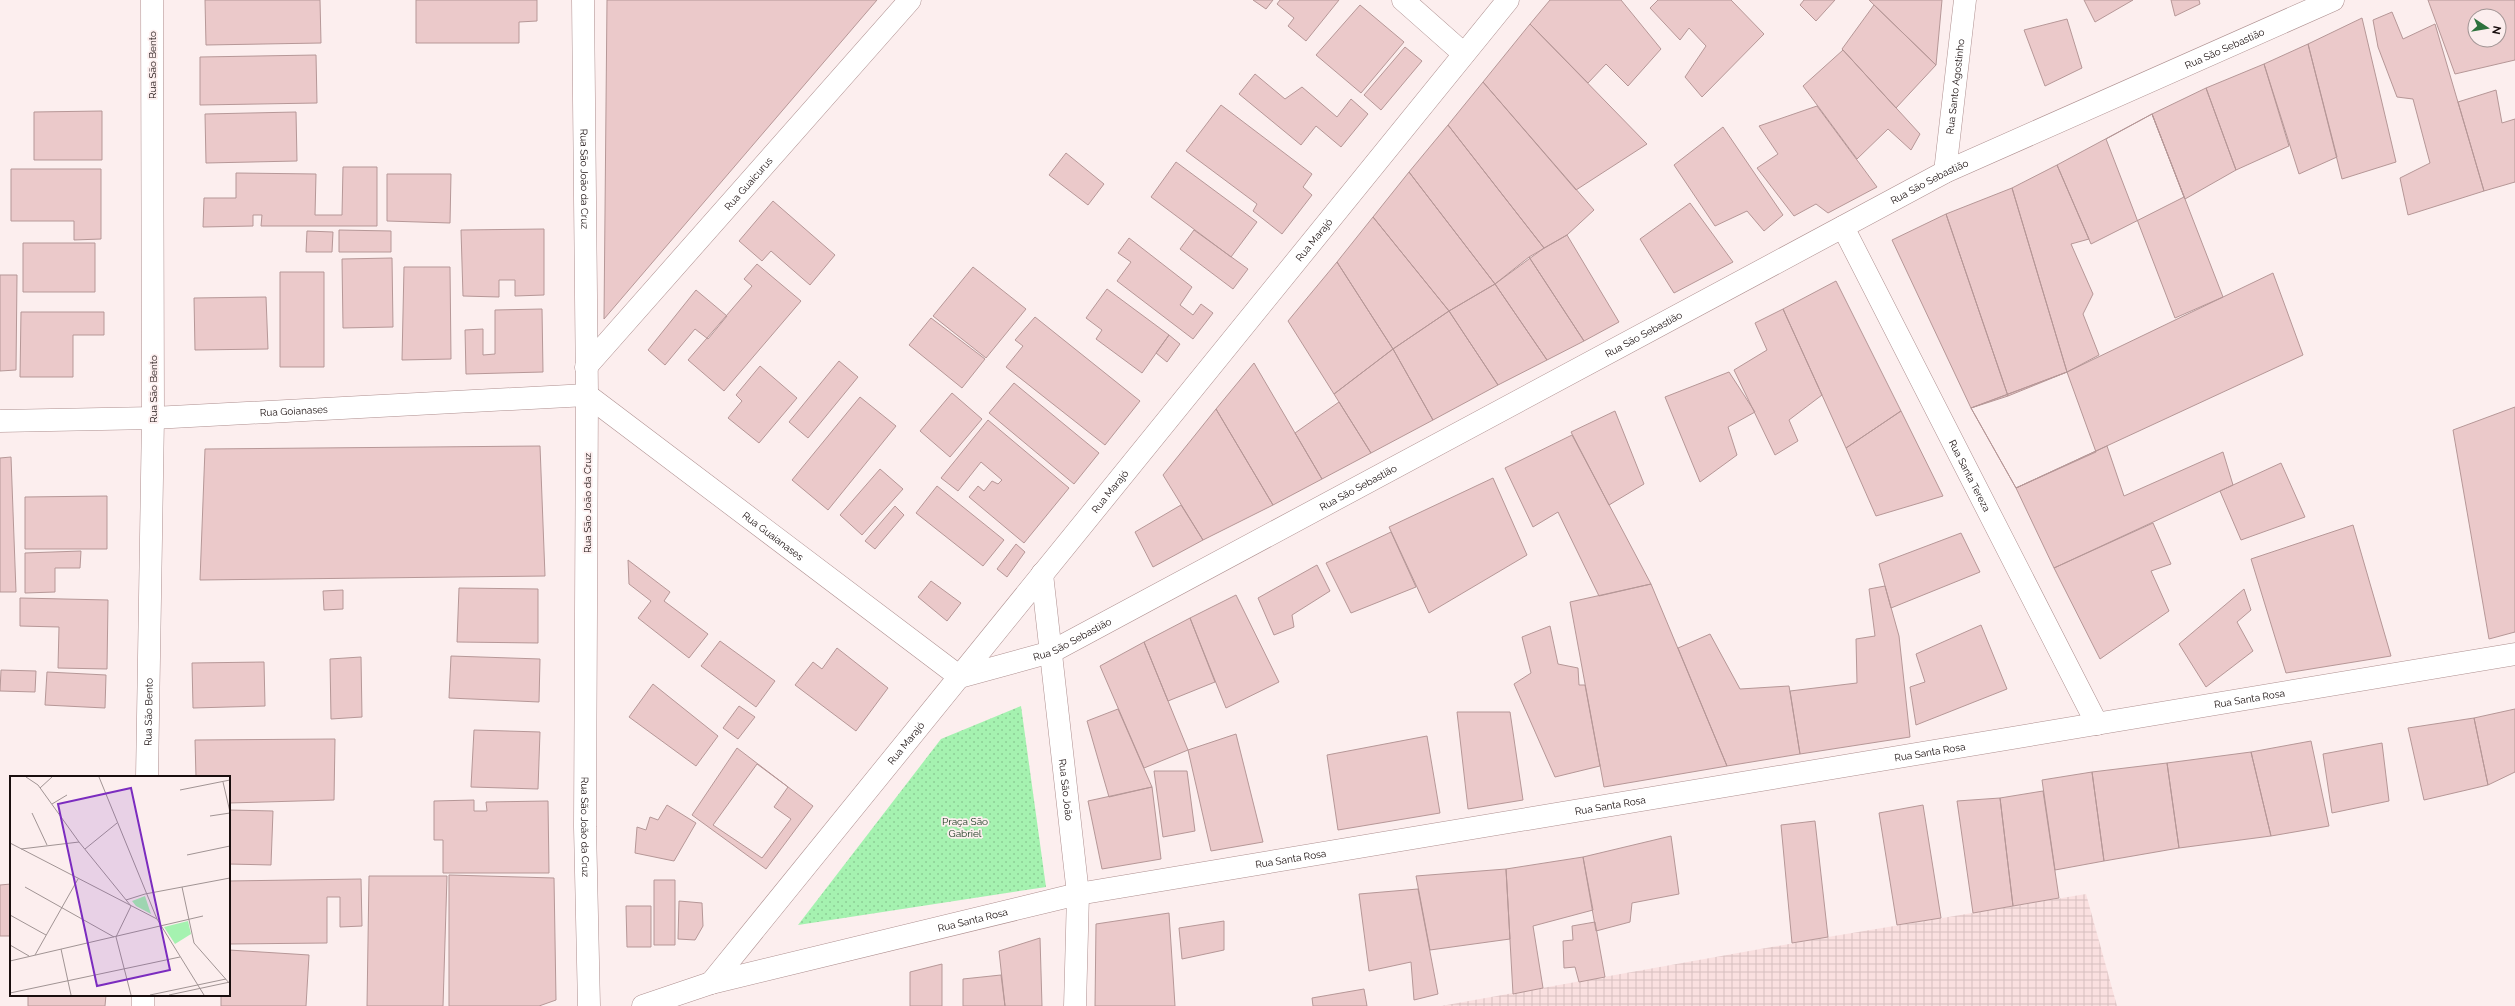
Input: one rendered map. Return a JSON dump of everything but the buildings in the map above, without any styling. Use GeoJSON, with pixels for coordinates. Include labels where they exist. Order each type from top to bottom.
{"type":"FeatureCollection","features":[{"type":"Feature","properties":{"kind":"street","name":"Rua São Bento"},"geometry":{"type":"LineString","coordinates":[[147,776],[153,418],[152,0]]}},
{"type":"Feature","properties":{"kind":"street","name":"Rua São João da Cruz"},"geometry":{"type":"LineString","coordinates":[[583,0],[587,395],[585,827],[589,1006]]}},
{"type":"Feature","properties":{"kind":"street","name":"Rua Guaicurus"},"geometry":{"type":"LineString","coordinates":[[586,367],[910,0]]}},
{"type":"Feature","properties":{"kind":"street"},"geometry":{"type":"LineString","coordinates":[[1403,0],[1464,54]]}},
{"type":"Feature","properties":{"kind":"street","name":"Rua Marajó"},"geometry":{"type":"LineString","coordinates":[[711,983],[1508,0]]}},
{"type":"Feature","properties":{"kind":"street","name":"Rua Santo Agostinho"},"geometry":{"type":"LineString","coordinates":[[1945,172],[1965,0]]}},
{"type":"Feature","properties":{"kind":"street","name":"Rua São Sebastião"},"geometry":{"type":"LineString","coordinates":[[960,677],[1051,652],[1945,172],[2333,0]]}},
{"type":"Feature","properties":{"kind":"street","name":"Rua Santa Tereza"},"geometry":{"type":"LineString","coordinates":[[1843,227],[2097,724]]}},
{"type":"Feature","properties":{"kind":"street","name":"Rua Goianases"},"geometry":{"type":"LineString","coordinates":[[0,420],[153,418],[587,395]]}},
{"type":"Feature","properties":{"kind":"street","name":"Rua Guaianases"},"geometry":{"type":"LineString","coordinates":[[587,395],[960,677]]}},
{"type":"Feature","properties":{"kind":"street","name":"Rua São João"},"geometry":{"type":"LineString","coordinates":[[1042,574],[1078,894],[1075,1006]]}},
{"type":"Feature","properties":{"kind":"street","name":"Rua Santa Rosa"},"geometry":{"type":"LineString","coordinates":[[643,1006],[711,983],[1078,894],[2515,654]]}},
{"type":"Feature","properties":{"kind":"shaded area"},"geometry":{"type":"Polygon","coordinates":[[[2086,894],[2117,1006],[1441,1006],[1828,937],[2086,894]]]}},
{"type":"Feature","properties":{"kind":"green space","name":"Praça São Gabriel"},"geometry":{"type":"Polygon","coordinates":[[[1021,706],[1046,887],[798,925],[941,739],[1021,706]]]}}]}
